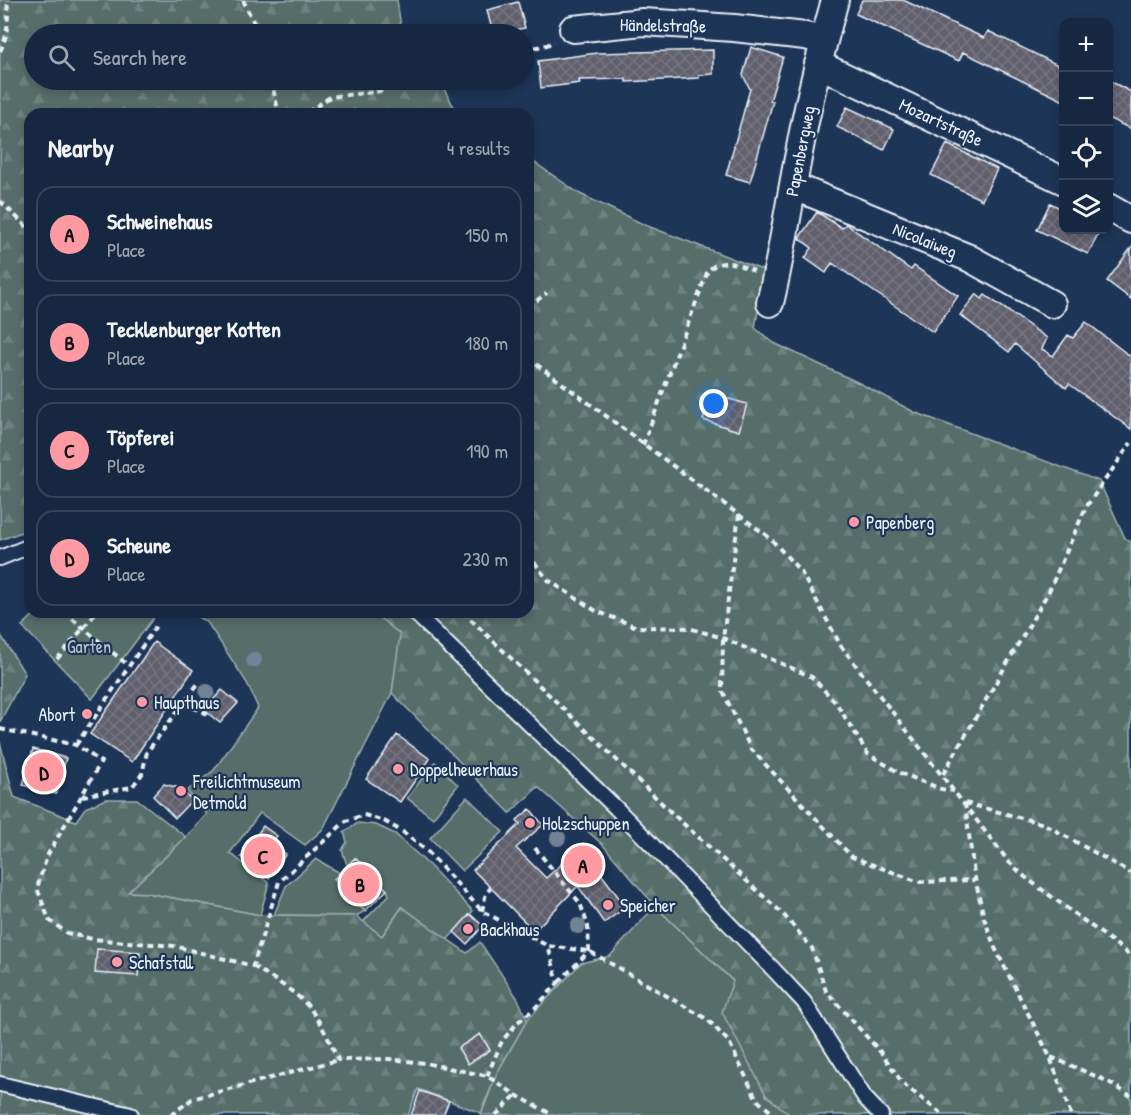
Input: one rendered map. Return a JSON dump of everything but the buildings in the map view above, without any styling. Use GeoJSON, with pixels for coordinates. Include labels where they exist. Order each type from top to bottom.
{"type":"FeatureCollection","features":[{"type":"Feature","properties":{"kind":"street","name":"Papenbergweg"},"geometry":{"type":"LineString","coordinates":[[770,303],[821,52],[835,0]]}},
{"type":"Feature","properties":{"kind":"street","name":"Händelstraße"},"geometry":{"type":"LineString","coordinates":[[573,29],[643,22],[734,28],[805,36],[821,52]]}},
{"type":"Feature","properties":{"kind":"street","name":"Mozartstraße"},"geometry":{"type":"LineString","coordinates":[[821,52],[1062,180]]}},
{"type":"Feature","properties":{"kind":"street","name":"Nicolaiweg"},"geometry":{"type":"LineString","coordinates":[[793,186],[969,258],[1052,304]]}},
{"type":"Feature","properties":{"kind":"street"},"geometry":{"type":"LineString","coordinates":[[1113,210],[1131,220]]}},
{"type":"Feature","properties":{"kind":"lane"},"geometry":{"type":"LineString","coordinates":[[0,558],[24,548]]}},
{"type":"Feature","properties":{"kind":"lane"},"geometry":{"type":"LineString","coordinates":[[420,618],[616,808],[804,1002],[865,1098],[881,1115]]}},
{"type":"Feature","properties":{"kind":"lane"},"geometry":{"type":"LineString","coordinates":[[0,1084],[131,1115]]}},
{"type":"Feature","properties":{"kind":"path"},"geometry":{"type":"LineString","coordinates":[[0,51],[9,13],[7,0]]}},
{"type":"Feature","properties":{"kind":"path"},"geometry":{"type":"LineString","coordinates":[[243,0],[254,24]]}},
{"type":"Feature","properties":{"kind":"path"},"geometry":{"type":"LineString","coordinates":[[534,48],[547,45]]}},
{"type":"Feature","properties":{"kind":"path"},"geometry":{"type":"LineString","coordinates":[[273,90],[278,108]]}},
{"type":"Feature","properties":{"kind":"path"},"geometry":{"type":"LineString","coordinates":[[314,108],[330,97],[384,90]]}},
{"type":"Feature","properties":{"kind":"path"},"geometry":{"type":"LineString","coordinates":[[0,201],[24,224]]}},
{"type":"Feature","properties":{"kind":"path"},"geometry":{"type":"LineString","coordinates":[[643,445],[708,270],[716,264],[729,262],[776,278]]}},
{"type":"Feature","properties":{"kind":"path"},"geometry":{"type":"LineString","coordinates":[[534,303],[547,294]]}},
{"type":"Feature","properties":{"kind":"path"},"geometry":{"type":"LineString","coordinates":[[534,363],[770,538],[801,572],[841,646],[943,774],[1009,862],[1025,877],[1125,951],[1131,958]]}},
{"type":"Feature","properties":{"kind":"path"},"geometry":{"type":"LineString","coordinates":[[943,774],[1049,591],[1086,507],[1131,443]]}},
{"type":"Feature","properties":{"kind":"path"},"geometry":{"type":"LineString","coordinates":[[739,514],[723,638],[722,690],[751,749],[852,857],[919,882],[975,880]]}},
{"type":"Feature","properties":{"kind":"path"},"geometry":{"type":"LineString","coordinates":[[534,562],[548,580],[596,611],[637,627],[689,628],[723,638],[812,677],[837,703],[868,754],[898,772],[941,789],[954,791]]}},
{"type":"Feature","properties":{"kind":"path"},"geometry":{"type":"LineString","coordinates":[[72,618],[129,666]]}},
{"type":"Feature","properties":{"kind":"path"},"geometry":{"type":"LineString","coordinates":[[57,659],[92,618]]}},
{"type":"Feature","properties":{"kind":"path"},"geometry":{"type":"LineString","coordinates":[[469,618],[675,816],[782,914],[812,948],[826,991],[883,1055],[903,1084],[943,1115]]}},
{"type":"Feature","properties":{"kind":"path"},"geometry":{"type":"LineString","coordinates":[[76,745],[158,623]]}},
{"type":"Feature","properties":{"kind":"path"},"geometry":{"type":"LineString","coordinates":[[81,796],[132,787],[141,774],[147,752],[200,681]]}},
{"type":"Feature","properties":{"kind":"path"},"geometry":{"type":"LineString","coordinates":[[183,704],[209,714]]}},
{"type":"Feature","properties":{"kind":"path"},"geometry":{"type":"LineString","coordinates":[[0,729],[76,745],[101,762],[47,855],[37,888],[49,920],[67,933],[92,939],[174,946],[253,966],[285,987],[307,1006],[324,1030],[338,1060]]}},
{"type":"Feature","properties":{"kind":"path"},"geometry":{"type":"LineString","coordinates":[[965,803],[975,880],[984,918],[996,948],[1050,1057],[1071,1115]]}},
{"type":"Feature","properties":{"kind":"path"},"geometry":{"type":"LineString","coordinates":[[965,803],[1044,824],[1131,873]]}},
{"type":"Feature","properties":{"kind":"path"},"geometry":{"type":"LineString","coordinates":[[253,966],[279,882],[346,821],[364,815],[384,821],[428,852],[482,911],[548,946],[589,951],[706,1019],[729,1042],[757,1100],[775,1115]]}},
{"type":"Feature","properties":{"kind":"path"},"geometry":{"type":"LineString","coordinates":[[486,1076],[502,1041],[589,951],[588,926],[580,903],[535,848]]}},
{"type":"Feature","properties":{"kind":"path"},"geometry":{"type":"LineString","coordinates":[[482,911],[486,893],[491,888]]}},
{"type":"Feature","properties":{"kind":"path"},"geometry":{"type":"LineString","coordinates":[[548,946],[558,983]]}},
{"type":"Feature","properties":{"kind":"path"},"geometry":{"type":"LineString","coordinates":[[1050,1057],[1107,1082],[1131,1096]]}},
{"type":"Feature","properties":{"kind":"path"},"geometry":{"type":"LineString","coordinates":[[171,1115],[192,1099],[338,1060],[389,1059],[425,1063],[486,1076],[553,1115]]}},
{"type":"Feature","properties":{"kind":"path"},"geometry":{"type":"LineString","coordinates":[[496,1115],[516,1095]]}},
{"type":"Feature","properties":{"kind":"green space"},"geometry":{"type":"Polygon","coordinates":[[[0,0],[397,0],[401,24],[24,24],[24,90],[445,90],[456,108],[24,108],[24,531],[0,540],[0,0]]]}},
{"type":"Feature","properties":{"kind":"green space"},"geometry":{"type":"Polygon","coordinates":[[[534,162],[580,194],[645,225],[765,271],[755,328],[774,343],[914,412],[1099,481],[1125,538],[1131,542],[1131,1115],[790,1115],[766,1095],[722,1012],[733,981],[655,906],[603,845],[538,787],[510,813],[392,693],[400,634],[380,618],[534,618],[534,162]]]}},
{"type":"Feature","properties":{"kind":"green space","name":"Garten"},"geometry":{"type":"Polygon","coordinates":[[[31,618],[153,618],[92,699],[22,626],[31,618]]]}},
{"type":"Feature","properties":{"kind":"green space"},"geometry":{"type":"Polygon","coordinates":[[[199,618],[380,618],[401,634],[392,693],[323,829],[305,845],[260,813],[230,853],[269,883],[260,915],[147,893],[127,892],[186,837],[207,814],[187,791],[214,770],[258,708],[247,683],[207,622],[199,618]]]}},
{"type":"Feature","properties":{"kind":"green space"},"geometry":{"type":"Polygon","coordinates":[[[0,634],[25,674],[0,722],[0,634]]]}},
{"type":"Feature","properties":{"kind":"green space"},"geometry":{"type":"Polygon","coordinates":[[[0,742],[14,797],[76,821],[85,808],[106,799],[137,799],[186,837],[128,892],[147,893],[260,915],[356,916],[382,936],[402,907],[467,953],[480,942],[518,999],[527,1020],[497,1073],[481,1113],[418,1089],[408,1115],[0,1115],[0,742]]]}},
{"type":"Feature","properties":{"kind":"green space"},"geometry":{"type":"Polygon","coordinates":[[[435,762],[458,785],[433,818],[407,798],[435,762]]]}},
{"type":"Feature","properties":{"kind":"green space"},"geometry":{"type":"Polygon","coordinates":[[[467,797],[503,832],[462,871],[430,838],[467,797]]]}},
{"type":"Feature","properties":{"kind":"green space"},"geometry":{"type":"Polygon","coordinates":[[[358,823],[376,825],[395,834],[430,866],[473,911],[447,940],[402,907],[382,936],[363,922],[389,895],[387,890],[355,858],[347,865],[342,850],[347,842],[344,832],[358,823]]]}},
{"type":"Feature","properties":{"kind":"green space"},"geometry":{"type":"Polygon","coordinates":[[[316,859],[340,873],[334,879],[365,911],[356,916],[274,915],[286,886],[316,859]]]}},
{"type":"Feature","properties":{"kind":"green space"},"geometry":{"type":"Polygon","coordinates":[[[655,906],[733,981],[766,1095],[790,1115],[481,1115],[497,1073],[527,1020],[581,963],[610,956],[655,906]]]}},
{"type":"Feature","properties":{"kind":"place","name":"Papenberg"},"geometry":{"type":"Point","coordinates":[854,522]}},
{"type":"Feature","properties":{"kind":"place","name":"Haupthaus"},"geometry":{"type":"Point","coordinates":[142,702]}},
{"type":"Feature","properties":{"kind":"place","name":"Abort"},"geometry":{"type":"Point","coordinates":[87,714]}},
{"type":"Feature","properties":{"kind":"place","name":"Doppelheuerhaus"},"geometry":{"type":"Point","coordinates":[398,769]}},
{"type":"Feature","properties":{"kind":"place","name":"Scheune"},"geometry":{"type":"Point","coordinates":[44,772]}},
{"type":"Feature","properties":{"kind":"place","name":"Freilichtmuseum Detmold"},"geometry":{"type":"Point","coordinates":[181,791]}},
{"type":"Feature","properties":{"kind":"place","name":"Holzschuppen"},"geometry":{"type":"Point","coordinates":[530,823]}},
{"type":"Feature","properties":{"kind":"place","name":"Töpferei"},"geometry":{"type":"Point","coordinates":[263,856]}},
{"type":"Feature","properties":{"kind":"place","name":"Schweinehaus"},"geometry":{"type":"Point","coordinates":[583,865]}},
{"type":"Feature","properties":{"kind":"place","name":"Tecklenburger Kotten"},"geometry":{"type":"Point","coordinates":[360,884]}},
{"type":"Feature","properties":{"kind":"place","name":"Speicher"},"geometry":{"type":"Point","coordinates":[608,905]}},
{"type":"Feature","properties":{"kind":"place","name":"Backhaus"},"geometry":{"type":"Point","coordinates":[468,929]}},
{"type":"Feature","properties":{"kind":"place","name":"Schafstall"},"geometry":{"type":"Point","coordinates":[117,962]}}]}
